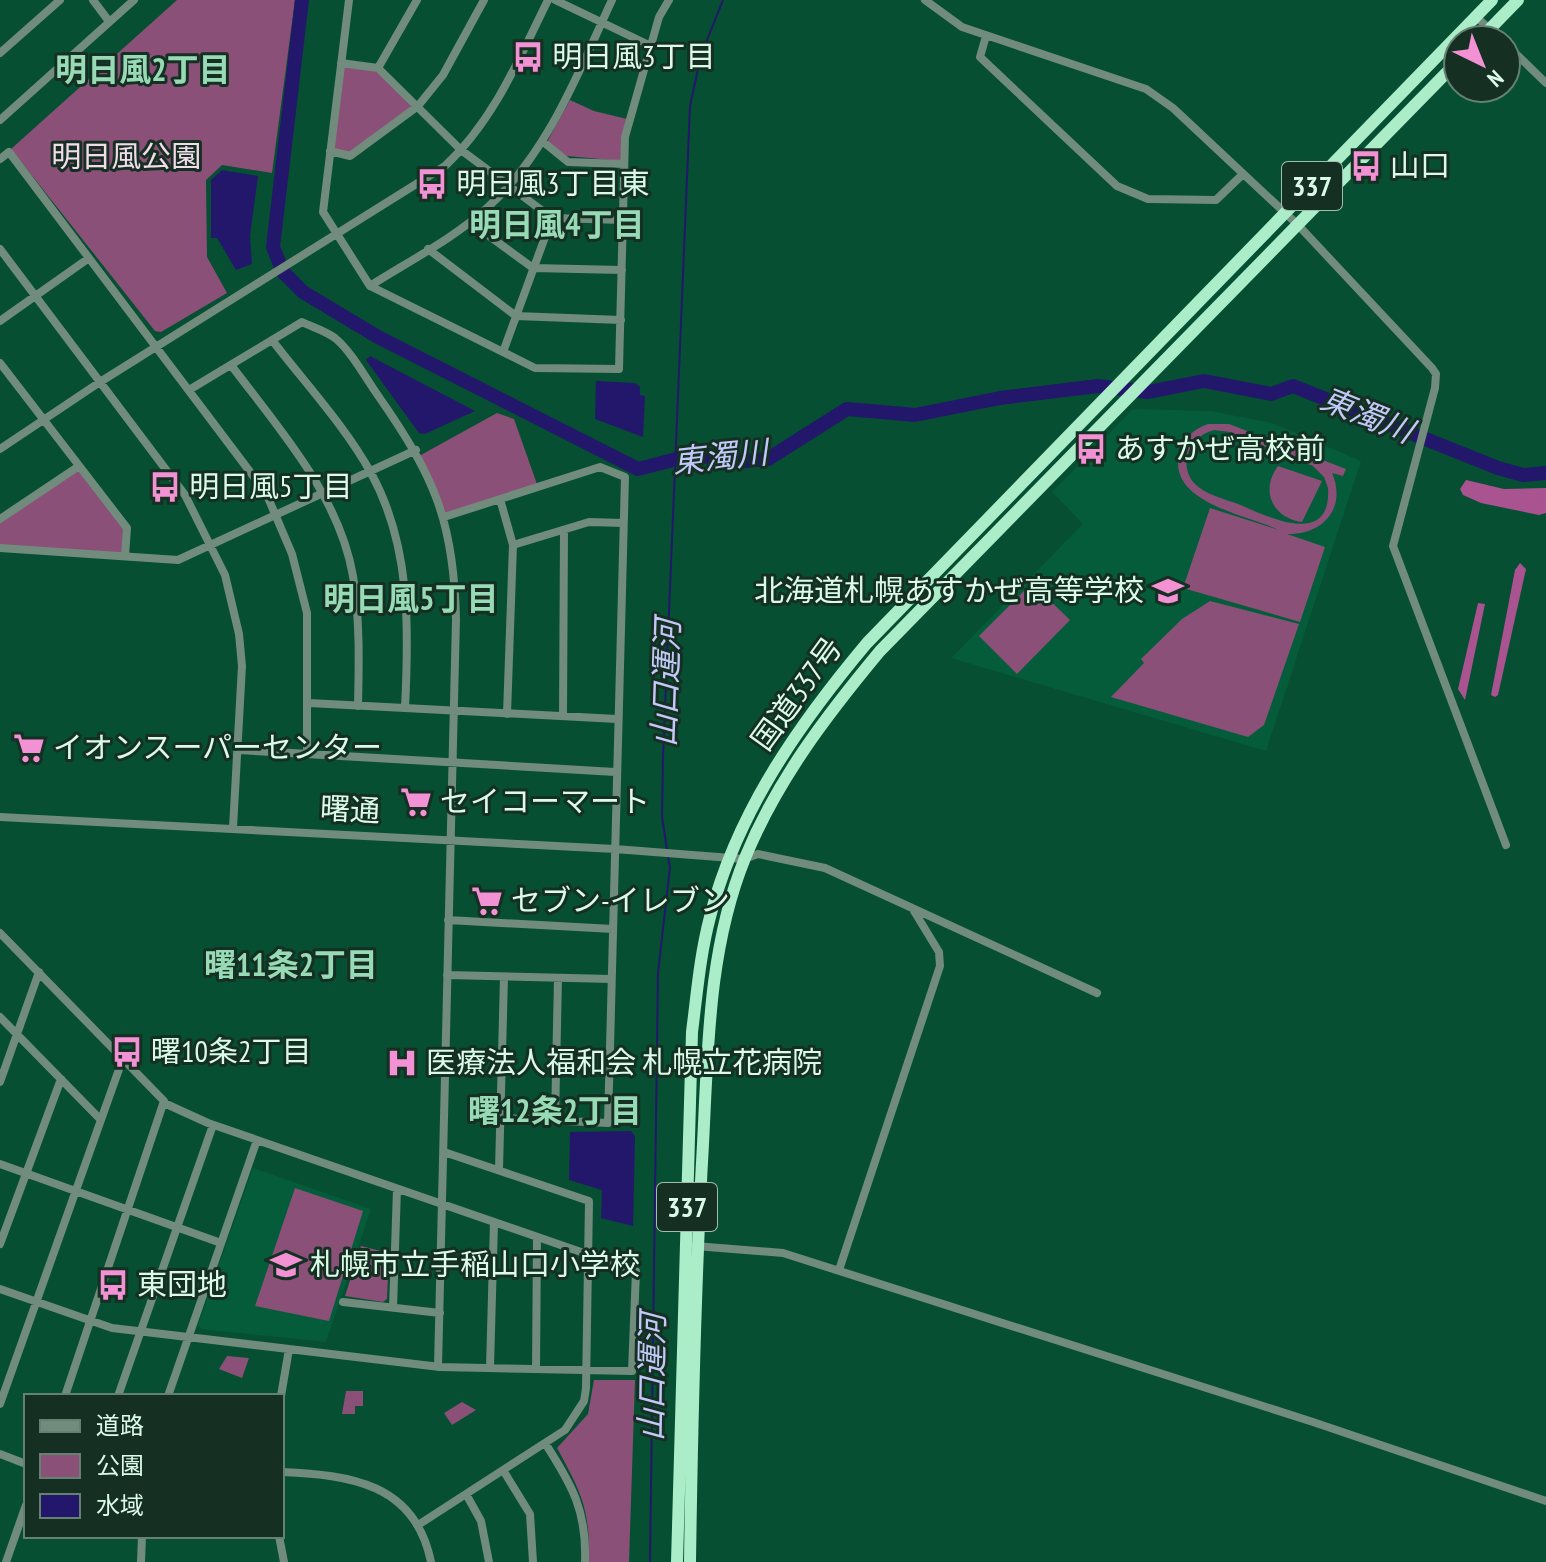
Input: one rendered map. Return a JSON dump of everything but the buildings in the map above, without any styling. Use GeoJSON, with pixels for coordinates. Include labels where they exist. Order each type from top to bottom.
{"type":"FeatureCollection","features":[{"type":"Feature","properties":{"kind":"highway","name":"国道337号"},"geometry":{"type":"LineString","coordinates":[[690,1562],[692,1032],[710,916],[730,856],[775,764],[816,703],[867,643],[1492,0]]}},
{"type":"Feature","properties":{"kind":"highway"},"geometry":{"type":"LineString","coordinates":[[1495,24],[1518,0]]}},
{"type":"Feature","properties":{"kind":"highway","name":"国道337号"},"geometry":{"type":"LineString","coordinates":[[677,1562],[692,1246],[715,968],[744,859],[788,770],[828,713],[880,651],[1442,77]]}},
{"type":"Feature","properties":{"kind":"street"},"geometry":{"type":"LineString","coordinates":[[0,53],[60,0]]}},
{"type":"Feature","properties":{"kind":"street"},"geometry":{"type":"LineString","coordinates":[[93,0],[108,20]]}},
{"type":"Feature","properties":{"kind":"street"},"geometry":{"type":"LineString","coordinates":[[0,120],[108,20],[134,0]]}},
{"type":"Feature","properties":{"kind":"street"},"geometry":{"type":"LineString","coordinates":[[349,0],[323,212],[370,286],[535,368],[619,369],[625,137],[659,17],[669,0]]}},
{"type":"Feature","properties":{"kind":"street"},"geometry":{"type":"LineString","coordinates":[[378,68],[417,0]]}},
{"type":"Feature","properties":{"kind":"street"},"geometry":{"type":"LineString","coordinates":[[330,151],[350,156],[418,106],[443,75],[484,0]]}},
{"type":"Feature","properties":{"kind":"street"},"geometry":{"type":"LineString","coordinates":[[0,449],[100,382],[426,180],[461,150],[497,101],[548,0]]}},
{"type":"Feature","properties":{"kind":"street"},"geometry":{"type":"LineString","coordinates":[[555,0],[651,46]]}},
{"type":"Feature","properties":{"kind":"street"},"geometry":{"type":"LineString","coordinates":[[370,286],[470,222],[509,186],[542,141],[612,0]]}},
{"type":"Feature","properties":{"kind":"street"},"geometry":{"type":"LineString","coordinates":[[925,0],[962,27],[1146,89],[1173,108],[1298,225],[1432,368],[1437,379],[1393,541],[1394,550],[1506,845]]}},
{"type":"Feature","properties":{"kind":"street"},"geometry":{"type":"LineString","coordinates":[[1475,16],[1483,24]]}},
{"type":"Feature","properties":{"kind":"street"},"geometry":{"type":"LineString","coordinates":[[986,36],[980,57],[1117,186],[1148,199],[1216,200],[1242,175]]}},
{"type":"Feature","properties":{"kind":"street"},"geometry":{"type":"LineString","coordinates":[[1522,60],[1546,83]]}},
{"type":"Feature","properties":{"kind":"street"},"geometry":{"type":"LineString","coordinates":[[341,63],[378,68],[461,150],[552,218],[624,220]]}},
{"type":"Feature","properties":{"kind":"street"},"geometry":{"type":"LineString","coordinates":[[542,141],[568,162],[624,164]]}},
{"type":"Feature","properties":{"kind":"street"},"geometry":{"type":"LineString","coordinates":[[0,159],[9,152],[246,464],[276,515],[292,554],[307,613],[307,754]]}},
{"type":"Feature","properties":{"kind":"street"},"geometry":{"type":"LineString","coordinates":[[503,352],[552,218]]}},
{"type":"Feature","properties":{"kind":"street"},"geometry":{"type":"LineString","coordinates":[[470,222],[533,268],[622,270]]}},
{"type":"Feature","properties":{"kind":"street"},"geometry":{"type":"LineString","coordinates":[[0,249],[185,495],[212,543],[233,603],[239,634],[239,750],[233,828]]}},
{"type":"Feature","properties":{"kind":"street"},"geometry":{"type":"LineString","coordinates":[[428,249],[516,316],[621,320]]}},
{"type":"Feature","properties":{"kind":"street"},"geometry":{"type":"LineString","coordinates":[[0,321],[89,258]]}},
{"type":"Feature","properties":{"kind":"street"},"geometry":{"type":"LineString","coordinates":[[189,390],[302,322],[335,339],[416,450],[444,517],[455,566],[454,711],[438,1367]]}},
{"type":"Feature","properties":{"kind":"street"},"geometry":{"type":"LineString","coordinates":[[272,340],[370,472],[400,551],[409,626],[405,708]]}},
{"type":"Feature","properties":{"kind":"street"},"geometry":{"type":"LineString","coordinates":[[0,363],[127,528],[125,556]]}},
{"type":"Feature","properties":{"kind":"street"},"geometry":{"type":"LineString","coordinates":[[231,365],[323,493],[346,549],[353,576],[359,637],[358,706]]}},
{"type":"Feature","properties":{"kind":"street"},"geometry":{"type":"LineString","coordinates":[[0,380],[9,374]]}},
{"type":"Feature","properties":{"kind":"street"},"geometry":{"type":"LineString","coordinates":[[0,548],[178,560],[416,450]]}},
{"type":"Feature","properties":{"kind":"street"},"geometry":{"type":"LineString","coordinates":[[0,519],[79,466]]}},
{"type":"Feature","properties":{"kind":"street"},"geometry":{"type":"LineString","coordinates":[[444,517],[600,467],[625,477],[608,1123],[501,1118]]}},
{"type":"Feature","properties":{"kind":"street"},"geometry":{"type":"LineString","coordinates":[[500,499],[513,545],[507,714]]}},
{"type":"Feature","properties":{"kind":"street"},"geometry":{"type":"LineString","coordinates":[[513,545],[589,522],[623,523]]}},
{"type":"Feature","properties":{"kind":"street"},"geometry":{"type":"LineString","coordinates":[[563,716],[567,538],[564,530]]}},
{"type":"Feature","properties":{"kind":"street"},"geometry":{"type":"LineString","coordinates":[[309,703],[617,719]]}},
{"type":"Feature","properties":{"kind":"street"},"geometry":{"type":"LineString","coordinates":[[239,750],[615,772]]}},
{"type":"Feature","properties":{"kind":"street","name":"曙通"},"geometry":{"type":"LineString","coordinates":[[0,817],[615,849],[744,859],[758,854],[825,868],[1097,993]]}},
{"type":"Feature","properties":{"kind":"street"},"geometry":{"type":"LineString","coordinates":[[839,1270],[940,966],[939,952],[914,910]]}},
{"type":"Feature","properties":{"kind":"street"},"geometry":{"type":"LineString","coordinates":[[448,920],[613,929]]}},
{"type":"Feature","properties":{"kind":"street"},"geometry":{"type":"LineString","coordinates":[[0,933],[164,1103],[213,1125],[636,1271],[632,1371],[438,1367],[142,1332],[91,1321],[0,1289]]}},
{"type":"Feature","properties":{"kind":"street"},"geometry":{"type":"LineString","coordinates":[[0,1082],[39,972]]}},
{"type":"Feature","properties":{"kind":"street"},"geometry":{"type":"LineString","coordinates":[[447,975],[611,979]]}},
{"type":"Feature","properties":{"kind":"street"},"geometry":{"type":"LineString","coordinates":[[499,1170],[504,977]]}},
{"type":"Feature","properties":{"kind":"street"},"geometry":{"type":"LineString","coordinates":[[555,1121],[558,978]]}},
{"type":"Feature","properties":{"kind":"street"},"geometry":{"type":"LineString","coordinates":[[0,1017],[100,1119]]}},
{"type":"Feature","properties":{"kind":"street"},"geometry":{"type":"LineString","coordinates":[[0,1404],[123,1058]]}},
{"type":"Feature","properties":{"kind":"street"},"geometry":{"type":"LineString","coordinates":[[0,1244],[61,1079]]}},
{"type":"Feature","properties":{"kind":"street"},"geometry":{"type":"LineString","coordinates":[[66,1394],[164,1103]]}},
{"type":"Feature","properties":{"kind":"street"},"geometry":{"type":"LineString","coordinates":[[119,1394],[213,1125]]}},
{"type":"Feature","properties":{"kind":"street"},"geometry":{"type":"LineString","coordinates":[[169,1394],[257,1140]]}},
{"type":"Feature","properties":{"kind":"street"},"geometry":{"type":"LineString","coordinates":[[418,1525],[573,1423],[584,1401],[589,1201],[444,1152]]}},
{"type":"Feature","properties":{"kind":"street"},"geometry":{"type":"LineString","coordinates":[[0,1164],[129,1213],[221,1243]]}},
{"type":"Feature","properties":{"kind":"street"},"geometry":{"type":"LineString","coordinates":[[393,1308],[397,1189]]}},
{"type":"Feature","properties":{"kind":"street"},"geometry":{"type":"LineString","coordinates":[[490,1368],[494,1222]]}},
{"type":"Feature","properties":{"kind":"street"},"geometry":{"type":"LineString","coordinates":[[536,1369],[537,1237]]}},
{"type":"Feature","properties":{"kind":"street"},"geometry":{"type":"LineString","coordinates":[[692,1246],[783,1253],[1313,1422],[1546,1501]]}},
{"type":"Feature","properties":{"kind":"street"},"geometry":{"type":"LineString","coordinates":[[343,1302],[440,1313]]}},
{"type":"Feature","properties":{"kind":"street"},"geometry":{"type":"LineString","coordinates":[[281,1394],[289,1349]]}},
{"type":"Feature","properties":{"kind":"street"},"geometry":{"type":"LineString","coordinates":[[545,1443],[575,1490],[583,1519],[585,1562]]}},
{"type":"Feature","properties":{"kind":"street"},"geometry":{"type":"LineString","coordinates":[[0,1454],[24,1463]]}},
{"type":"Feature","properties":{"kind":"street"},"geometry":{"type":"LineString","coordinates":[[503,1470],[530,1514],[533,1562]]}},
{"type":"Feature","properties":{"kind":"street"},"geometry":{"type":"LineString","coordinates":[[284,1472],[335,1474],[369,1483],[394,1499],[418,1525],[431,1562]]}},
{"type":"Feature","properties":{"kind":"street"},"geometry":{"type":"LineString","coordinates":[[466,1494],[481,1521],[489,1562]]}},
{"type":"Feature","properties":{"kind":"street"},"geometry":{"type":"LineString","coordinates":[[6,1562],[24,1511]]}},
{"type":"Feature","properties":{"kind":"street"},"geometry":{"type":"LineString","coordinates":[[141,1562],[142,1538]]}},
{"type":"Feature","properties":{"kind":"street"},"geometry":{"type":"LineString","coordinates":[[279,1538],[284,1562]]}},
{"type":"Feature","properties":{"kind":"shaded area","name":"北海道札幌あすかぜ高等学校"},"geometry":{"type":"Polygon","coordinates":[[[1133,409],[1211,411],[1272,423],[1361,461],[1266,751],[951,658],[1083,524],[1052,492],[1133,409]]]}},
{"type":"Feature","properties":{"kind":"shaded area"},"geometry":{"type":"Polygon","coordinates":[[[1466,480],[1504,489],[1546,488],[1546,513],[1539,515],[1481,503],[1463,495],[1460,489],[1466,480]]]}},
{"type":"Feature","properties":{"kind":"shaded area"},"geometry":{"type":"Polygon","coordinates":[[[1520,563],[1526,569],[1498,695],[1495,697],[1491,695],[1515,570],[1520,563]]]}},
{"type":"Feature","properties":{"kind":"shaded area"},"geometry":{"type":"Polygon","coordinates":[[[1478,603],[1485,604],[1465,700],[1458,689],[1478,603]]]}},
{"type":"Feature","properties":{"kind":"shaded area","name":"札幌市立手稲山口小学校"},"geometry":{"type":"Polygon","coordinates":[[[253,1168],[371,1209],[326,1342],[201,1329],[198,1325],[253,1168]]]}},
{"type":"Feature","properties":{"kind":"green space","name":"明日風公園"},"geometry":{"type":"Polygon","coordinates":[[[177,0],[295,0],[272,173],[222,165],[206,180],[207,257],[227,293],[161,332],[155,331],[11,149],[177,0]]]}},
{"type":"Feature","properties":{"kind":"green space"},"geometry":{"type":"Polygon","coordinates":[[[341,63],[378,68],[418,106],[350,156],[330,151],[341,63]]]}},
{"type":"Feature","properties":{"kind":"green space"},"geometry":{"type":"Polygon","coordinates":[[[570,100],[594,111],[627,119],[622,161],[567,156],[547,142],[570,100]]]}},
{"type":"Feature","properties":{"kind":"green space"},"geometry":{"type":"Polygon","coordinates":[[[497,413],[514,419],[538,487],[444,517],[419,456],[497,413]]]}},
{"type":"Feature","properties":{"kind":"green space"},"geometry":{"type":"Polygon","coordinates":[[[1208,424],[1229,424],[1346,469],[1343,476],[1332,473],[1336,497],[1329,517],[1311,530],[1287,534],[1325,547],[1300,622],[1183,588],[1210,508],[1279,530],[1213,505],[1186,484],[1179,471],[1181,448],[1194,431],[1208,424]],[[1214,430],[1193,444],[1187,467],[1194,483],[1214,496],[1280,520],[1309,523],[1320,518],[1326,507],[1328,488],[1324,477],[1313,466],[1230,432],[1214,430]]]}},
{"type":"Feature","properties":{"kind":"green space"},"geometry":{"type":"Polygon","coordinates":[[[79,466],[127,528],[125,556],[0,548],[0,519],[79,466]]]}},
{"type":"Feature","properties":{"kind":"green space"},"geometry":{"type":"Polygon","coordinates":[[[1278,466],[1322,481],[1302,522],[1283,515],[1272,502],[1270,484],[1278,466]]]}},
{"type":"Feature","properties":{"kind":"green space"},"geometry":{"type":"Polygon","coordinates":[[[1032,583],[1070,620],[1017,674],[979,636],[1032,583]]]}},
{"type":"Feature","properties":{"kind":"green space"},"geometry":{"type":"Polygon","coordinates":[[[1210,601],[1299,624],[1264,725],[1248,737],[1111,697],[1144,663],[1141,659],[1182,619],[1210,601]]]}},
{"type":"Feature","properties":{"kind":"green space"},"geometry":{"type":"Polygon","coordinates":[[[295,1188],[363,1211],[329,1321],[255,1306],[295,1188]]]}},
{"type":"Feature","properties":{"kind":"green space"},"geometry":{"type":"Polygon","coordinates":[[[361,1246],[389,1253],[387,1299],[383,1302],[345,1296],[361,1246]]]}},
{"type":"Feature","properties":{"kind":"green space"},"geometry":{"type":"Polygon","coordinates":[[[227,1356],[249,1358],[242,1378],[219,1369],[227,1356]]]}},
{"type":"Feature","properties":{"kind":"green space"},"geometry":{"type":"Polygon","coordinates":[[[594,1380],[635,1380],[629,1562],[589,1562],[583,1502],[557,1448],[588,1414],[594,1380]]]}},
{"type":"Feature","properties":{"kind":"green space"},"geometry":{"type":"Polygon","coordinates":[[[346,1391],[363,1391],[363,1406],[355,1406],[355,1414],[342,1414],[346,1391]]]}},
{"type":"Feature","properties":{"kind":"green space"},"geometry":{"type":"Polygon","coordinates":[[[462,1402],[476,1410],[452,1425],[444,1413],[462,1402]]]}},
{"type":"Feature","properties":{"kind":"water"},"geometry":{"type":"Polygon","coordinates":[[[222,170],[258,176],[250,236],[252,264],[236,270],[217,238],[211,238],[211,180],[222,170]]]}},
{"type":"Feature","properties":{"kind":"water"},"geometry":{"type":"Polygon","coordinates":[[[370,356],[475,411],[425,434],[419,433],[366,360],[370,356]]]}},
{"type":"Feature","properties":{"kind":"water"},"geometry":{"type":"Polygon","coordinates":[[[596,381],[635,383],[640,387],[640,395],[645,396],[643,437],[595,419],[596,381]]]}},
{"type":"Feature","properties":{"kind":"water"},"geometry":{"type":"Polygon","coordinates":[[[631,1131],[635,1136],[633,1226],[601,1218],[602,1190],[569,1180],[570,1132],[631,1131]]]}},
{"type":"Feature","properties":{"kind":"waterway","name":"東濁川"},"geometry":{"type":"LineString","coordinates":[[302,0],[273,247],[283,272],[303,292],[378,337],[638,469],[692,455],[745,461],[768,459],[847,409],[915,415],[1000,398],[1098,386],[1148,392],[1204,381],[1271,394],[1293,386],[1498,468],[1523,475],[1546,473]]}},
{"type":"Feature","properties":{"kind":"waterway","name":"山口運河"},"geometry":{"type":"LineString","coordinates":[[667,850],[662,816],[663,757],[690,106],[701,55],[723,0]]}},
{"type":"Feature","properties":{"kind":"waterway","name":"山口運河"},"geometry":{"type":"LineString","coordinates":[[650,1562],[658,973],[670,867],[668,856]]}},
{"type":"Feature","properties":{"kind":"place","name":"明日風3丁目"},"geometry":{"type":"Point","coordinates":[528,57]}},
{"type":"Feature","properties":{"kind":"place","name":"山口"},"geometry":{"type":"Point","coordinates":[1366,166]}},
{"type":"Feature","properties":{"kind":"place","name":"明日風3丁目東"},"geometry":{"type":"Point","coordinates":[432,184]}},
{"type":"Feature","properties":{"kind":"place","name":"あすかぜ高校前"},"geometry":{"type":"Point","coordinates":[1091,449]}},
{"type":"Feature","properties":{"kind":"place","name":"明日風5丁目"},"geometry":{"type":"Point","coordinates":[165,487]}},
{"type":"Feature","properties":{"kind":"place","name":"北海道札幌あすかぜ高等学校"},"geometry":{"type":"Point","coordinates":[1168,591]}},
{"type":"Feature","properties":{"kind":"place","name":"イオンスーパーセンター"},"geometry":{"type":"Point","coordinates":[29,748]}},
{"type":"Feature","properties":{"kind":"place","name":"セイコーマート"},"geometry":{"type":"Point","coordinates":[416,802]}},
{"type":"Feature","properties":{"kind":"place","name":"セブン-イレブン"},"geometry":{"type":"Point","coordinates":[487,901]}},
{"type":"Feature","properties":{"kind":"place","name":"曙10条2丁目"},"geometry":{"type":"Point","coordinates":[127,1052]}},
{"type":"Feature","properties":{"kind":"place","name":"医療法人福和会 札幌立花病院"},"geometry":{"type":"Point","coordinates":[402,1063]}},
{"type":"Feature","properties":{"kind":"place","name":"札幌市立手稲山口小学校"},"geometry":{"type":"Point","coordinates":[286,1265]}},
{"type":"Feature","properties":{"kind":"place","name":"東団地"},"geometry":{"type":"Point","coordinates":[113,1285]}},
{"type":"Feature","properties":{"kind":"district","name":"明日風2丁目"},"geometry":{"type":"Point","coordinates":[143,70]}},
{"type":"Feature","properties":{"kind":"district","name":"明日風4丁目"},"geometry":{"type":"Point","coordinates":[557,225]}},
{"type":"Feature","properties":{"kind":"district","name":"明日風5丁目"},"geometry":{"type":"Point","coordinates":[411,599]}},
{"type":"Feature","properties":{"kind":"district","name":"曙11条2丁目"},"geometry":{"type":"Point","coordinates":[291,965]}},
{"type":"Feature","properties":{"kind":"district","name":"曙12条2丁目"},"geometry":{"type":"Point","coordinates":[555,1111]}}]}
